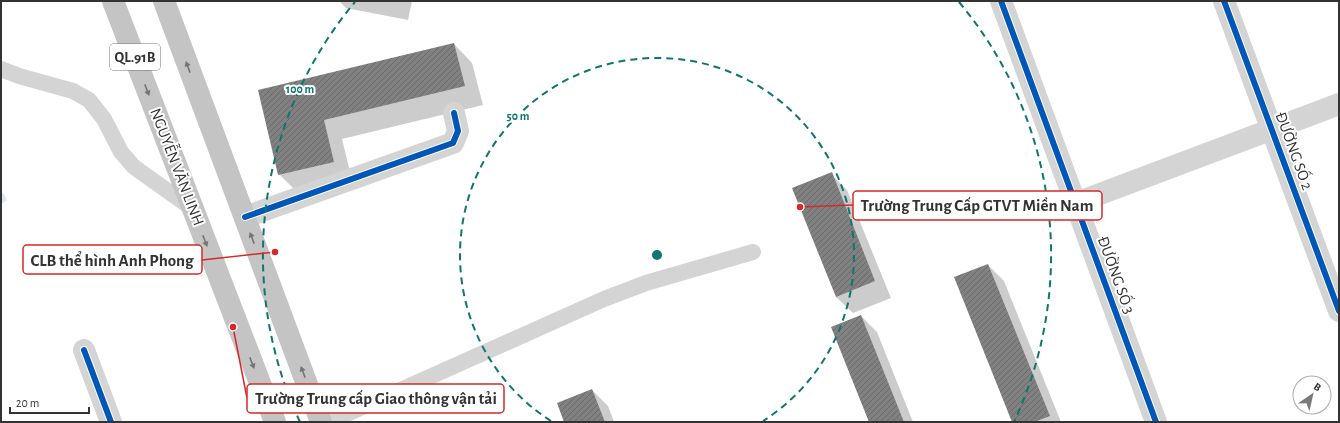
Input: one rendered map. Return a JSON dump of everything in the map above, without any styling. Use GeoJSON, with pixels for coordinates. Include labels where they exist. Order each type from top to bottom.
{"type":"FeatureCollection","features":[{"type":"Feature","properties":{"kind":"highway","name":"NGUYỄN VĂN LINH"},"geometry":{"type":"LineString","coordinates":[[113,1],[275,422]]}},
{"type":"Feature","properties":{"kind":"highway","name":"QL.91B"},"geometry":{"type":"LineString","coordinates":[[164,1],[321,422]]}},
{"type":"Feature","properties":{"kind":"street","name":"ĐƯỜNG SỐ 3"},"geometry":{"type":"LineString","coordinates":[[1001,1],[1156,422]]}},
{"type":"Feature","properties":{"kind":"street","name":"ĐƯỜNG SỐ 2"},"geometry":{"type":"LineString","coordinates":[[1224,1],[1339,311]]}},
{"type":"Feature","properties":{"kind":"street"},"geometry":{"type":"LineString","coordinates":[[1076,203],[1339,104]]}},
{"type":"Feature","properties":{"kind":"street"},"geometry":{"type":"LineString","coordinates":[[244,217],[453,143],[458,131],[454,113]]}},
{"type":"Feature","properties":{"kind":"street"},"geometry":{"type":"LineString","coordinates":[[84,350],[111,422]]}},
{"type":"Feature","properties":{"kind":"lane"},"geometry":{"type":"LineString","coordinates":[[1,69],[19,76],[73,91],[89,100],[104,119],[121,152],[134,167],[193,209]]}},
{"type":"Feature","properties":{"kind":"lane"},"geometry":{"type":"LineString","coordinates":[[329,422],[604,299],[646,283],[753,252]]}},
{"type":"Feature","properties":{"kind":"building"},"geometry":{"type":"Polygon","coordinates":[[[454,43],[465,86],[324,120],[334,162],[278,175],[258,90],[454,43]]]}},
{"type":"Feature","properties":{"kind":"building"},"geometry":{"type":"Polygon","coordinates":[[[832,172],[875,281],[836,297],[792,188],[832,172]]]}},
{"type":"Feature","properties":{"kind":"building"},"geometry":{"type":"Polygon","coordinates":[[[988,264],[1050,416],[1034,422],[1012,422],[954,277],[988,264]]]}},
{"type":"Feature","properties":{"kind":"building"},"geometry":{"type":"Polygon","coordinates":[[[861,315],[904,422],[869,422],[831,327],[861,315]]]}},
{"type":"Feature","properties":{"kind":"building"},"geometry":{"type":"Polygon","coordinates":[[[592,389],[605,422],[564,422],[557,403],[592,389]]]}},
{"type":"Feature","properties":{"kind":"cycle path"},"geometry":{"type":"LineString","coordinates":[[1001,1],[1156,422]]}},
{"type":"Feature","properties":{"kind":"cycle path"},"geometry":{"type":"LineString","coordinates":[[1224,1],[1339,311]]}},
{"type":"Feature","properties":{"kind":"cycle path"},"geometry":{"type":"LineString","coordinates":[[245,217],[453,143],[458,131],[454,113]]}},
{"type":"Feature","properties":{"kind":"cycle path"},"geometry":{"type":"LineString","coordinates":[[84,350],[111,422]]}},
{"type":"Feature","properties":{"kind":"place","name":"Trường Trung Cấp GTVT Miền Nam"},"geometry":{"type":"Point","coordinates":[800,207]}},
{"type":"Feature","properties":{"kind":"place","name":"CLB thể hình Anh Phong"},"geometry":{"type":"Point","coordinates":[275,252]}},
{"type":"Feature","properties":{"kind":"place","name":"Trường Trung cấp Giao thông vận tải"},"geometry":{"type":"Point","coordinates":[233,327]}}]}
